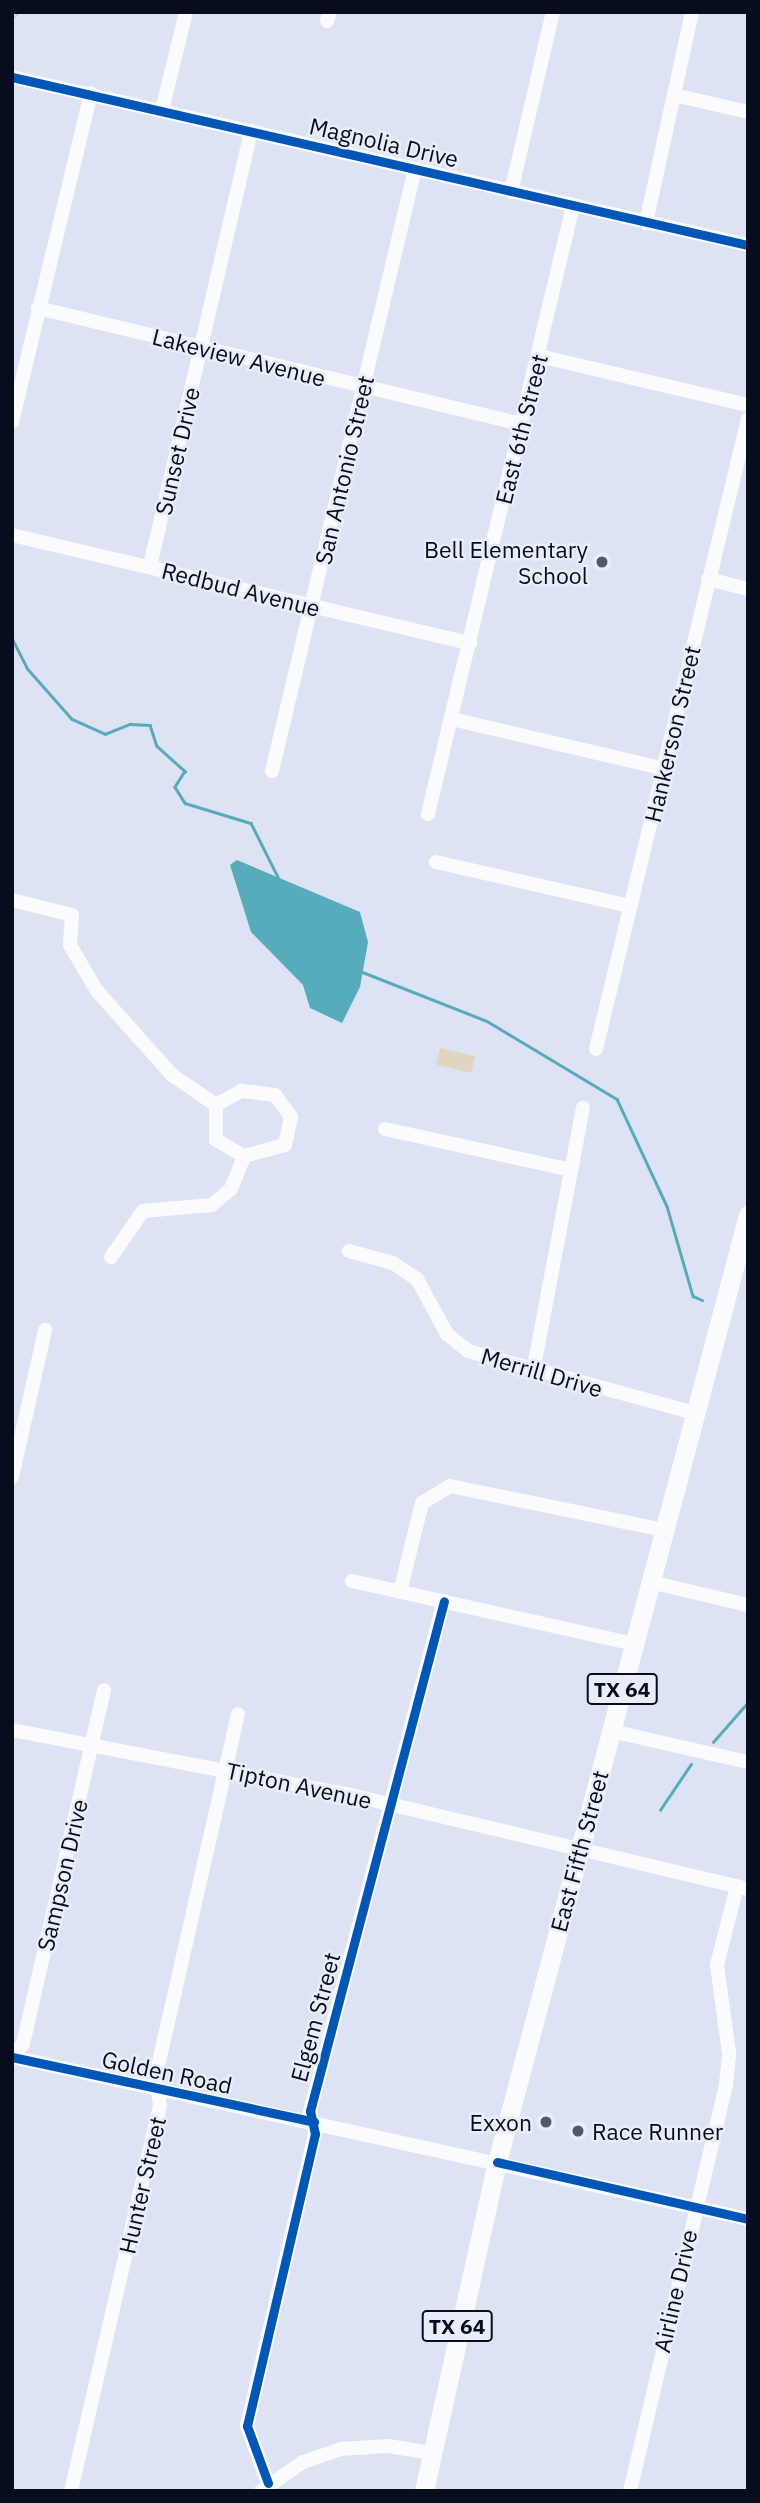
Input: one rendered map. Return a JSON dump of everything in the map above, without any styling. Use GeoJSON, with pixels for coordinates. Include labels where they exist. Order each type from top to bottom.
{"type":"FeatureCollection","features":[{"type":"Feature","properties":{"kind":"main road","name":"East Fifth Street"},"geometry":{"type":"LineString","coordinates":[[424,2491],[496,2162],[748,1215]]}},
{"type":"Feature","properties":{"kind":"street"},"geometry":{"type":"LineString","coordinates":[[162,110],[187,12]]}},
{"type":"Feature","properties":{"kind":"street"},"geometry":{"type":"LineString","coordinates":[[511,192],[553,12]]}},
{"type":"Feature","properties":{"kind":"street"},"geometry":{"type":"LineString","coordinates":[[646,223],[692,12]]}},
{"type":"Feature","properties":{"kind":"street","name":"Magnolia Drive"},"geometry":{"type":"LineString","coordinates":[[12,76],[748,246]]}},
{"type":"Feature","properties":{"kind":"street"},"geometry":{"type":"LineString","coordinates":[[12,422],[91,93]]}},
{"type":"Feature","properties":{"kind":"street"},"geometry":{"type":"LineString","coordinates":[[674,95],[748,112]]}},
{"type":"Feature","properties":{"kind":"street","name":"Sunset Drive"},"geometry":{"type":"LineString","coordinates":[[150,566],[251,131]]}},
{"type":"Feature","properties":{"kind":"street","name":"San Antonio Street"},"geometry":{"type":"LineString","coordinates":[[272,771],[415,169]]}},
{"type":"Feature","properties":{"kind":"street","name":"East 6th Street"},"geometry":{"type":"LineString","coordinates":[[428,814],[573,206]]}},
{"type":"Feature","properties":{"kind":"street","name":"Lakeview Avenue"},"geometry":{"type":"LineString","coordinates":[[38,308],[522,424]]}},
{"type":"Feature","properties":{"kind":"street"},"geometry":{"type":"LineString","coordinates":[[539,356],[748,405]]}},
{"type":"Feature","properties":{"kind":"street","name":"Hankerson Street"},"geometry":{"type":"LineString","coordinates":[[596,1049],[748,419]]}},
{"type":"Feature","properties":{"kind":"street","name":"Redbud Avenue"},"geometry":{"type":"LineString","coordinates":[[12,535],[470,643]]}},
{"type":"Feature","properties":{"kind":"street"},"geometry":{"type":"LineString","coordinates":[[708,579],[748,589]]}},
{"type":"Feature","properties":{"kind":"street"},"geometry":{"type":"LineString","coordinates":[[452,719],[664,769]]}},
{"type":"Feature","properties":{"kind":"street"},"geometry":{"type":"LineString","coordinates":[[436,862],[630,906]]}},
{"type":"Feature","properties":{"kind":"street"},"geometry":{"type":"LineString","coordinates":[[12,900],[72,915],[70,945],[97,990],[172,1075],[216,1105]]}},
{"type":"Feature","properties":{"kind":"street"},"geometry":{"type":"LineString","coordinates":[[249,1090],[286,1104],[292,1124],[285,1145],[244,1156],[216,1140],[216,1105],[249,1090]]}},
{"type":"Feature","properties":{"kind":"street"},"geometry":{"type":"LineString","coordinates":[[533,1372],[583,1108]]}},
{"type":"Feature","properties":{"kind":"street"},"geometry":{"type":"LineString","coordinates":[[385,1129],[572,1170]]}},
{"type":"Feature","properties":{"kind":"street"},"geometry":{"type":"LineString","coordinates":[[111,1257],[143,1211],[201,1207],[222,1199],[244,1156]]}},
{"type":"Feature","properties":{"kind":"street","name":"Merrill Drive"},"geometry":{"type":"LineString","coordinates":[[349,1251],[394,1264],[416,1279],[457,1345],[533,1372],[695,1413]]}},
{"type":"Feature","properties":{"kind":"street"},"geometry":{"type":"LineString","coordinates":[[12,1476],[20,1410],[45,1330]]}},
{"type":"Feature","properties":{"kind":"street"},"geometry":{"type":"LineString","coordinates":[[400,1592],[422,1503],[450,1486],[664,1530]]}},
{"type":"Feature","properties":{"kind":"street"},"geometry":{"type":"LineString","coordinates":[[352,1581],[634,1644]]}},
{"type":"Feature","properties":{"kind":"street"},"geometry":{"type":"LineString","coordinates":[[650,1582],[748,1605]]}},
{"type":"Feature","properties":{"kind":"street","name":"Elgem Street"},"geometry":{"type":"LineString","coordinates":[[265,2487],[251,2451],[247,2426],[314,2122],[310,2111],[444,1601]]}},
{"type":"Feature","properties":{"kind":"street","name":"Sampson Drive"},"geometry":{"type":"LineString","coordinates":[[12,2057],[23,2044],[104,1690]]}},
{"type":"Feature","properties":{"kind":"street","name":"Hunter Street"},"geometry":{"type":"LineString","coordinates":[[71,2491],[160,2091],[156,2076],[237,1714]]}},
{"type":"Feature","properties":{"kind":"street","name":"Tipton Avenue"},"geometry":{"type":"LineString","coordinates":[[12,1730],[225,1769],[392,1805],[742,1888]]}},
{"type":"Feature","properties":{"kind":"street"},"geometry":{"type":"LineString","coordinates":[[611,1731],[748,1762]]}},
{"type":"Feature","properties":{"kind":"street","name":"Airline Drive"},"geometry":{"type":"LineString","coordinates":[[630,2491],[693,2207],[729,2068],[717,1977],[742,1888]]}},
{"type":"Feature","properties":{"kind":"street","name":"Golden Road"},"geometry":{"type":"LineString","coordinates":[[12,2057],[748,2219]]}},
{"type":"Feature","properties":{"kind":"street"},"geometry":{"type":"LineString","coordinates":[[265,2487],[341,2449],[376,2445],[432,2453]]}},
{"type":"Feature","properties":{"kind":"shaded area"},"geometry":{"type":"Polygon","coordinates":[[[440,1048],[475,1056],[471,1073],[436,1065],[440,1048]]]}},
{"type":"Feature","properties":{"kind":"water"},"geometry":{"type":"Polygon","coordinates":[[[237,860],[360,912],[368,942],[360,987],[342,1023],[310,1008],[303,985],[251,932],[230,865],[237,860]]]}},
{"type":"Feature","properties":{"kind":"waterway"},"geometry":{"type":"LineString","coordinates":[[12,638],[27,668],[72,719],[105,734],[130,724],[150,725],[157,746],[185,771],[175,787],[185,803],[251,823],[279,879]]}},
{"type":"Feature","properties":{"kind":"waterway"},"geometry":{"type":"LineString","coordinates":[[360,971],[487,1021],[617,1099],[667,1206],[693,1296],[702,1300]]}},
{"type":"Feature","properties":{"kind":"waterway"},"geometry":{"type":"LineString","coordinates":[[713,1742],[748,1702]]}},
{"type":"Feature","properties":{"kind":"waterway"},"geometry":{"type":"LineString","coordinates":[[660,1810],[691,1764]]}},
{"type":"Feature","properties":{"kind":"railway"},"geometry":{"type":"LineString","coordinates":[[12,16],[17,12]]}},
{"type":"Feature","properties":{"kind":"cycle path"},"geometry":{"type":"LineString","coordinates":[[12,77],[748,245]]}},
{"type":"Feature","properties":{"kind":"cycle path"},"geometry":{"type":"LineString","coordinates":[[268,2483],[247,2426],[315,2134],[310,2111],[444,1601]]}},
{"type":"Feature","properties":{"kind":"cycle path"},"geometry":{"type":"LineString","coordinates":[[12,2057],[314,2122]]}},
{"type":"Feature","properties":{"kind":"cycle path"},"geometry":{"type":"LineString","coordinates":[[497,2162],[748,2219]]}},
{"type":"Feature","properties":{"kind":"place","name":"Bell Elementary School"},"geometry":{"type":"Point","coordinates":[602,562]}},
{"type":"Feature","properties":{"kind":"place","name":"Exxon"},"geometry":{"type":"Point","coordinates":[546,2122]}},
{"type":"Feature","properties":{"kind":"place","name":"Race Runner"},"geometry":{"type":"Point","coordinates":[578,2131]}}]}
